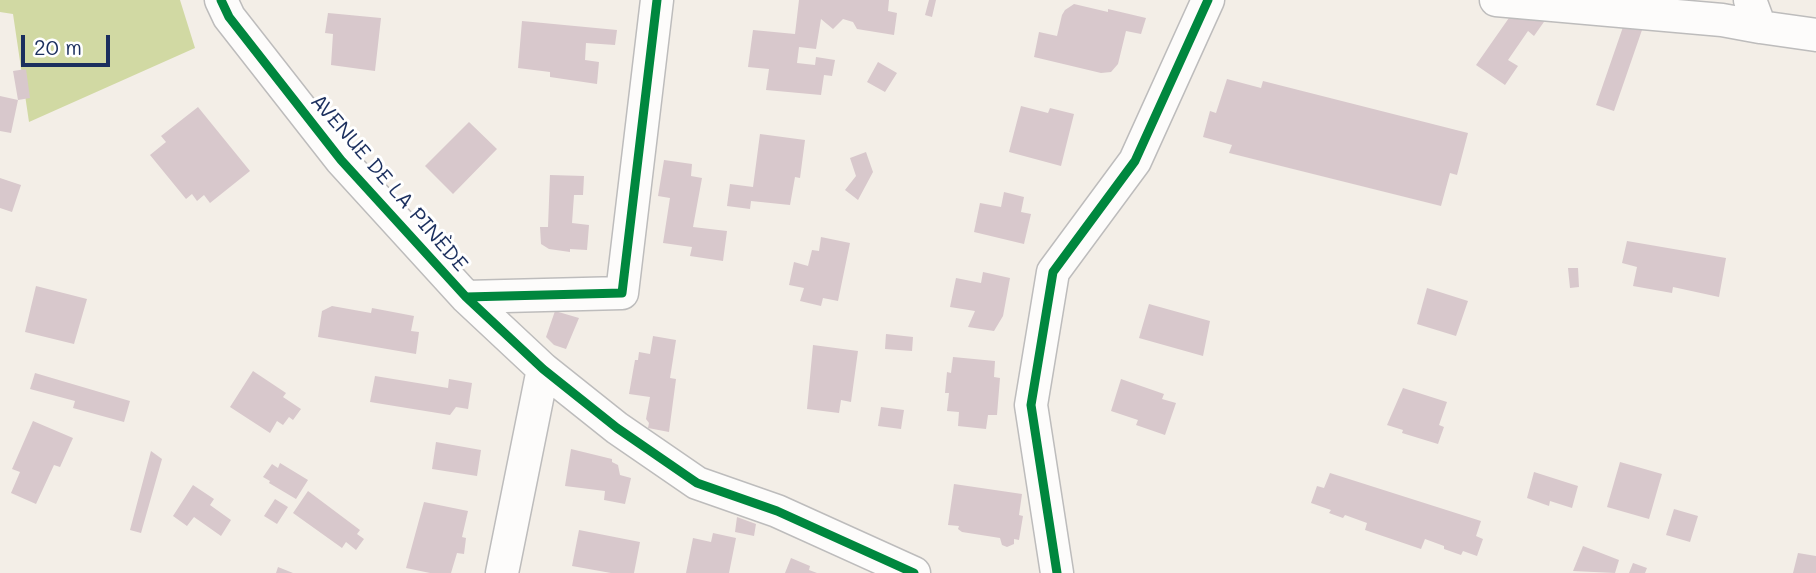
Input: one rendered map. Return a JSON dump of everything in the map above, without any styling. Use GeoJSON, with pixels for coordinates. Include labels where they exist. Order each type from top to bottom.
{"type":"FeatureCollection","features":[{"type":"Feature","properties":{"kind":"street","name":"AVENUE DE LA PINÈDE"},"geometry":{"type":"LineString","coordinates":[[221,0],[229,17],[341,160],[466,298],[543,369],[617,428],[697,483],[777,511],[914,573]]}},
{"type":"Feature","properties":{"kind":"street"},"geometry":{"type":"LineString","coordinates":[[466,298],[622,293],[657,0]]}},
{"type":"Feature","properties":{"kind":"street"},"geometry":{"type":"LineString","coordinates":[[1057,573],[1031,405],[1053,272],[1135,161],[1208,0]]}},
{"type":"Feature","properties":{"kind":"street"},"geometry":{"type":"LineString","coordinates":[[1496,0],[1721,20],[1755,13],[1816,35]]}},
{"type":"Feature","properties":{"kind":"street"},"geometry":{"type":"LineString","coordinates":[[502,573],[543,369]]}},
{"type":"Feature","properties":{"kind":"green space"},"geometry":{"type":"Polygon","coordinates":[[[0,0],[180,0],[195,48],[29,122],[13,14],[0,12],[0,0]]]}},
{"type":"Feature","properties":{"kind":"building"},"geometry":{"type":"Polygon","coordinates":[[[799,0],[889,0],[888,11],[897,13],[894,35],[857,29],[853,22],[843,19],[833,29],[821,19],[816,49],[799,47],[797,63],[815,65],[816,57],[835,60],[832,76],[824,75],[821,95],[766,90],[769,69],[748,67],[753,30],[795,34],[799,0]]]}},
{"type":"Feature","properties":{"kind":"building"},"geometry":{"type":"Polygon","coordinates":[[[929,0],[936,0],[932,17],[925,15],[929,0]]]}},
{"type":"Feature","properties":{"kind":"building"},"geometry":{"type":"Polygon","coordinates":[[[1074,4],[1146,18],[1141,34],[1126,31],[1118,64],[1111,72],[1101,73],[1034,57],[1039,32],[1057,36],[1062,15],[1074,4]]]}},
{"type":"Feature","properties":{"kind":"building"},"geometry":{"type":"Polygon","coordinates":[[[328,13],[381,18],[375,71],[331,65],[333,34],[325,33],[328,13]]]}},
{"type":"Feature","properties":{"kind":"building"},"geometry":{"type":"Polygon","coordinates":[[[1511,15],[1546,19],[1534,36],[1528,31],[1508,60],[1518,66],[1505,85],[1476,65],[1511,15]]]}},
{"type":"Feature","properties":{"kind":"building"},"geometry":{"type":"Polygon","coordinates":[[[522,21],[617,30],[615,45],[586,43],[585,60],[599,62],[597,84],[550,77],[550,72],[518,68],[522,21]]]}},
{"type":"Feature","properties":{"kind":"building"},"geometry":{"type":"Polygon","coordinates":[[[1623,27],[1642,30],[1614,111],[1596,105],[1623,27]]]}},
{"type":"Feature","properties":{"kind":"building"},"geometry":{"type":"Polygon","coordinates":[[[878,62],[897,73],[885,92],[867,82],[878,62]]]}},
{"type":"Feature","properties":{"kind":"building"},"geometry":{"type":"Polygon","coordinates":[[[26,69],[30,98],[18,100],[13,71],[26,69]]]}},
{"type":"Feature","properties":{"kind":"building"},"geometry":{"type":"Polygon","coordinates":[[[1227,79],[1261,88],[1263,81],[1468,133],[1457,175],[1450,173],[1441,206],[1229,153],[1232,145],[1203,137],[1210,111],[1216,113],[1227,79]]]}},
{"type":"Feature","properties":{"kind":"building"},"geometry":{"type":"Polygon","coordinates":[[[0,96],[18,100],[11,133],[0,131],[0,96]]]}},
{"type":"Feature","properties":{"kind":"building"},"geometry":{"type":"Polygon","coordinates":[[[1021,106],[1048,113],[1050,108],[1074,114],[1061,166],[1009,152],[1021,106]]]}},
{"type":"Feature","properties":{"kind":"building"},"geometry":{"type":"Polygon","coordinates":[[[198,107],[250,171],[210,203],[204,195],[197,201],[192,194],[186,199],[150,155],[166,142],[161,136],[198,107]]]}},
{"type":"Feature","properties":{"kind":"building"},"geometry":{"type":"Polygon","coordinates":[[[469,122],[497,149],[453,194],[425,166],[469,122]]]}},
{"type":"Feature","properties":{"kind":"building"},"geometry":{"type":"Polygon","coordinates":[[[760,134],[805,140],[800,178],[795,177],[790,205],[751,201],[750,209],[727,206],[730,184],[753,187],[760,134]]]}},
{"type":"Feature","properties":{"kind":"building"},"geometry":{"type":"Polygon","coordinates":[[[866,152],[873,172],[858,200],[845,190],[856,176],[850,158],[866,152]]]}},
{"type":"Feature","properties":{"kind":"building"},"geometry":{"type":"Polygon","coordinates":[[[664,160],[692,164],[691,176],[702,178],[693,227],[727,231],[723,261],[690,256],[692,247],[663,243],[670,198],[658,196],[664,160]]]}},
{"type":"Feature","properties":{"kind":"building"},"geometry":{"type":"Polygon","coordinates":[[[550,175],[584,176],[583,195],[574,195],[572,223],[589,225],[587,250],[570,249],[570,252],[549,249],[541,244],[540,227],[548,227],[550,175]]]}},
{"type":"Feature","properties":{"kind":"building"},"geometry":{"type":"Polygon","coordinates":[[[0,178],[21,185],[12,212],[0,208],[0,178]]]}},
{"type":"Feature","properties":{"kind":"building"},"geometry":{"type":"Polygon","coordinates":[[[1004,192],[1024,197],[1021,212],[1031,214],[1024,244],[974,232],[980,203],[1001,207],[1004,192]]]}},
{"type":"Feature","properties":{"kind":"building"},"geometry":{"type":"Polygon","coordinates":[[[821,237],[850,243],[838,301],[823,298],[821,306],[800,301],[804,288],[789,285],[794,262],[808,266],[812,250],[819,251],[821,237]]]}},
{"type":"Feature","properties":{"kind":"building"},"geometry":{"type":"Polygon","coordinates":[[[1627,241],[1726,258],[1719,297],[1673,287],[1672,293],[1633,286],[1637,267],[1622,263],[1627,241]]]}},
{"type":"Feature","properties":{"kind":"building"},"geometry":{"type":"Polygon","coordinates":[[[1568,268],[1578,268],[1579,287],[1570,288],[1568,268]]]}},
{"type":"Feature","properties":{"kind":"building"},"geometry":{"type":"Polygon","coordinates":[[[983,272],[1010,278],[1003,316],[994,331],[968,327],[975,311],[950,307],[956,278],[981,283],[983,272]]]}},
{"type":"Feature","properties":{"kind":"building"},"geometry":{"type":"Polygon","coordinates":[[[36,286],[87,299],[74,344],[25,332],[36,286]]]}},
{"type":"Feature","properties":{"kind":"building"},"geometry":{"type":"Polygon","coordinates":[[[1427,288],[1468,301],[1456,336],[1417,324],[1427,288]]]}},
{"type":"Feature","properties":{"kind":"building"},"geometry":{"type":"Polygon","coordinates":[[[1149,304],[1210,321],[1203,356],[1139,338],[1149,304]]]}},
{"type":"Feature","properties":{"kind":"building"},"geometry":{"type":"Polygon","coordinates":[[[332,306],[371,313],[372,308],[414,316],[411,331],[419,332],[416,354],[318,337],[322,311],[332,306]]]}},
{"type":"Feature","properties":{"kind":"building"},"geometry":{"type":"Polygon","coordinates":[[[555,311],[579,318],[566,349],[554,345],[546,337],[555,311]]]}},
{"type":"Feature","properties":{"kind":"building"},"geometry":{"type":"Polygon","coordinates":[[[886,334],[913,337],[912,351],[885,349],[886,334]]]}},
{"type":"Feature","properties":{"kind":"building"},"geometry":{"type":"Polygon","coordinates":[[[653,336],[676,340],[670,378],[676,379],[669,432],[648,428],[646,419],[650,397],[629,394],[635,360],[638,360],[639,352],[650,354],[653,336]]]}},
{"type":"Feature","properties":{"kind":"building"},"geometry":{"type":"Polygon","coordinates":[[[813,345],[858,351],[851,402],[841,400],[839,413],[807,409],[813,345]]]}},
{"type":"Feature","properties":{"kind":"building"},"geometry":{"type":"Polygon","coordinates":[[[953,357],[995,361],[994,377],[1000,378],[997,415],[988,415],[986,429],[958,426],[959,412],[947,411],[947,372],[951,373],[953,357]]]}},
{"type":"Feature","properties":{"kind":"building"},"geometry":{"type":"Polygon","coordinates":[[[253,371],[286,393],[283,397],[301,409],[293,420],[289,417],[283,425],[277,421],[270,433],[230,407],[253,371]]]}},
{"type":"Feature","properties":{"kind":"building"},"geometry":{"type":"Polygon","coordinates":[[[35,373],[130,401],[124,422],[73,408],[75,401],[30,389],[35,373]]]}},
{"type":"Feature","properties":{"kind":"building"},"geometry":{"type":"Polygon","coordinates":[[[375,376],[448,388],[449,379],[472,383],[468,409],[456,407],[450,415],[370,402],[375,376]]]}},
{"type":"Feature","properties":{"kind":"building"},"geometry":{"type":"Polygon","coordinates":[[[1121,379],[1164,394],[1162,399],[1176,403],[1165,435],[1136,425],[1138,420],[1111,411],[1121,379]]]}},
{"type":"Feature","properties":{"kind":"building"},"geometry":{"type":"Polygon","coordinates":[[[1403,388],[1447,402],[1439,425],[1444,427],[1438,444],[1402,433],[1403,430],[1387,425],[1403,388]]]}},
{"type":"Feature","properties":{"kind":"building"},"geometry":{"type":"Polygon","coordinates":[[[881,407],[904,410],[901,429],[878,426],[881,407]]]}},
{"type":"Feature","properties":{"kind":"building"},"geometry":{"type":"Polygon","coordinates":[[[33,421],[73,438],[60,467],[54,465],[36,504],[11,493],[20,472],[12,469],[33,421]]]}},
{"type":"Feature","properties":{"kind":"building"},"geometry":{"type":"Polygon","coordinates":[[[436,442],[481,450],[477,476],[432,469],[436,442]]]}},
{"type":"Feature","properties":{"kind":"building"},"geometry":{"type":"Polygon","coordinates":[[[571,449],[612,459],[612,462],[618,465],[620,475],[631,478],[625,504],[604,500],[605,491],[565,486],[571,449]]]}},
{"type":"Feature","properties":{"kind":"building"},"geometry":{"type":"Polygon","coordinates":[[[151,451],[162,459],[141,533],[130,530],[151,451]]]}},
{"type":"Feature","properties":{"kind":"building"},"geometry":{"type":"Polygon","coordinates":[[[1620,462],[1662,474],[1649,519],[1607,507],[1620,462]]]}},
{"type":"Feature","properties":{"kind":"building"},"geometry":{"type":"Polygon","coordinates":[[[280,463],[308,480],[296,499],[263,477],[272,464],[278,468],[280,463]]]}},
{"type":"Feature","properties":{"kind":"building"},"geometry":{"type":"Polygon","coordinates":[[[1534,472],[1578,486],[1572,508],[1550,501],[1549,506],[1527,498],[1534,472]]]}},
{"type":"Feature","properties":{"kind":"building"},"geometry":{"type":"Polygon","coordinates":[[[1330,473],[1481,521],[1476,536],[1483,539],[1477,556],[1463,551],[1461,555],[1425,539],[1421,549],[1365,530],[1367,523],[1345,515],[1343,518],[1329,513],[1331,510],[1311,503],[1317,486],[1324,488],[1330,473]]]}},
{"type":"Feature","properties":{"kind":"building"},"geometry":{"type":"Polygon","coordinates":[[[954,484],[1022,494],[1019,515],[1023,516],[1019,540],[1014,539],[1014,544],[1007,547],[1002,545],[1000,538],[962,532],[958,529],[959,526],[948,525],[954,484]]]}},
{"type":"Feature","properties":{"kind":"building"},"geometry":{"type":"Polygon","coordinates":[[[193,485],[214,499],[210,505],[231,520],[221,536],[194,517],[187,526],[173,516],[193,485]]]}},
{"type":"Feature","properties":{"kind":"building"},"geometry":{"type":"Polygon","coordinates":[[[308,491],[360,530],[357,534],[364,539],[356,550],[346,542],[342,548],[293,513],[308,491]]]}},
{"type":"Feature","properties":{"kind":"building"},"geometry":{"type":"Polygon","coordinates":[[[275,499],[288,507],[277,524],[264,516],[275,499]]]}},
{"type":"Feature","properties":{"kind":"building"},"geometry":{"type":"Polygon","coordinates":[[[424,502],[468,511],[462,537],[466,538],[464,554],[457,553],[451,573],[430,573],[406,568],[424,502]]]}},
{"type":"Feature","properties":{"kind":"building"},"geometry":{"type":"Polygon","coordinates":[[[1674,509],[1698,516],[1690,542],[1666,535],[1674,509]]]}},
{"type":"Feature","properties":{"kind":"building"},"geometry":{"type":"Polygon","coordinates":[[[737,517],[756,524],[754,536],[735,532],[737,517]]]}},
{"type":"Feature","properties":{"kind":"building"},"geometry":{"type":"Polygon","coordinates":[[[579,530],[640,542],[634,573],[611,573],[572,566],[579,530]]]}},
{"type":"Feature","properties":{"kind":"building"},"geometry":{"type":"Polygon","coordinates":[[[713,533],[736,538],[729,573],[686,573],[693,538],[711,542],[713,533]]]}},
{"type":"Feature","properties":{"kind":"building"},"geometry":{"type":"Polygon","coordinates":[[[1583,546],[1619,560],[1615,573],[1573,571],[1583,546]]]}},
{"type":"Feature","properties":{"kind":"building"},"geometry":{"type":"Polygon","coordinates":[[[1798,553],[1816,556],[1816,573],[1793,573],[1798,553]]]}},
{"type":"Feature","properties":{"kind":"building"},"geometry":{"type":"Polygon","coordinates":[[[791,558],[810,566],[809,570],[817,573],[785,573],[791,558]]]}},
{"type":"Feature","properties":{"kind":"building"},"geometry":{"type":"Polygon","coordinates":[[[1633,563],[1647,568],[1645,573],[1629,573],[1633,563]]]}},
{"type":"Feature","properties":{"kind":"building"},"geometry":{"type":"Polygon","coordinates":[[[278,567],[293,573],[276,573],[278,567]]]}},
{"type":"Feature","properties":{"kind":"cycle path"},"geometry":{"type":"LineString","coordinates":[[221,0],[229,17],[341,160],[466,297],[543,369],[617,428],[697,483],[777,511],[914,573]]}},
{"type":"Feature","properties":{"kind":"cycle path"},"geometry":{"type":"LineString","coordinates":[[466,297],[622,293],[657,0]]}},
{"type":"Feature","properties":{"kind":"cycle path"},"geometry":{"type":"LineString","coordinates":[[1057,573],[1031,405],[1053,272],[1135,161],[1208,0]]}}]}
